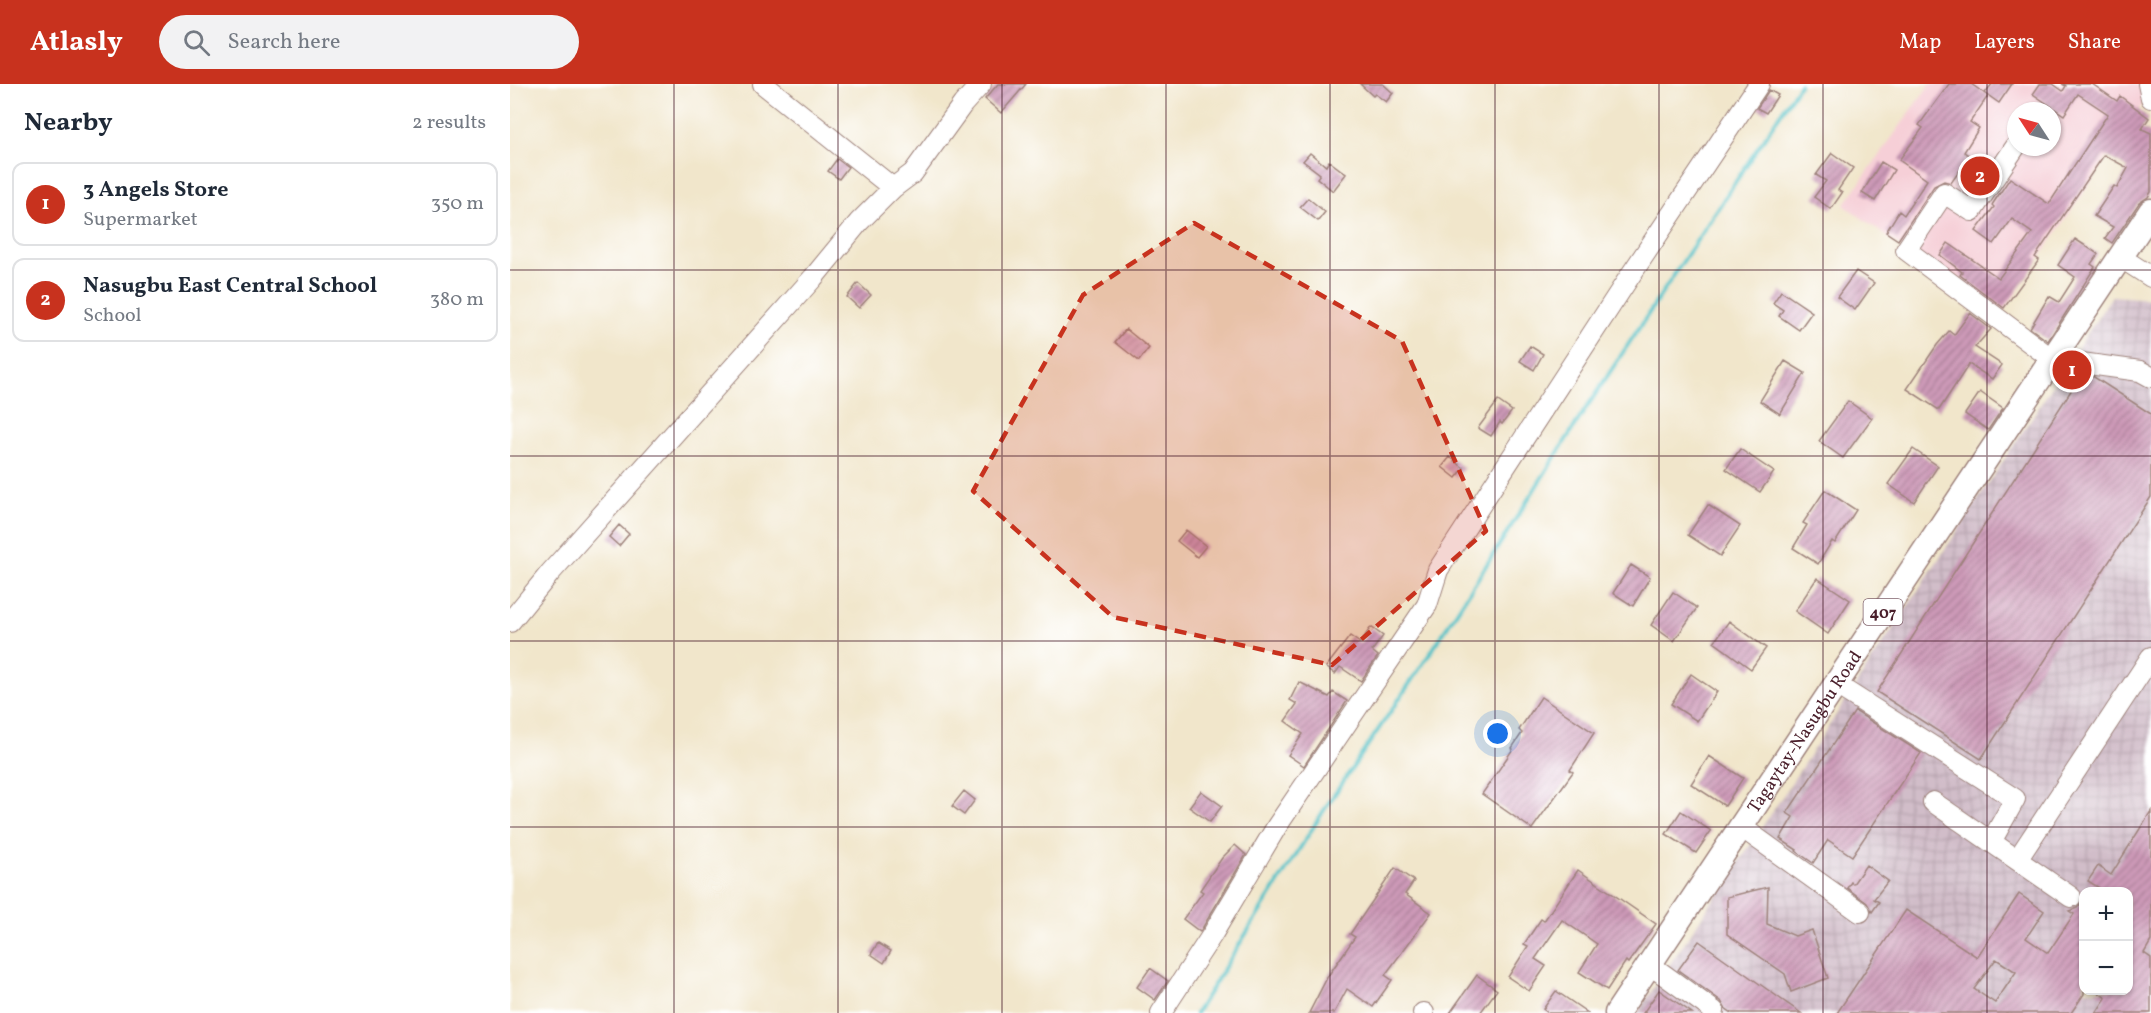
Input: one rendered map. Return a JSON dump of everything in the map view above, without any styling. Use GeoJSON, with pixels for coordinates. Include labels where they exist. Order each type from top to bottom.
{"type":"FeatureCollection","features":[{"type":"Feature","properties":{"kind":"main road","name":"Tagaytay-Nasugbu Road"},"geometry":{"type":"LineString","coordinates":[[1617,1013],[2151,211]]}},
{"type":"Feature","properties":{"kind":"street"},"geometry":{"type":"LineString","coordinates":[[763,84],[893,188]]}},
{"type":"Feature","properties":{"kind":"street"},"geometry":{"type":"LineString","coordinates":[[510,622],[550,573],[813,278],[859,222],[893,188],[913,173],[963,104],[981,84]]}},
{"type":"Feature","properties":{"kind":"street"},"geometry":{"type":"LineString","coordinates":[[1161,1013],[1212,935],[1277,826],[1427,605],[1438,570],[1630,276],[1759,84]]}},
{"type":"Feature","properties":{"kind":"street"},"geometry":{"type":"LineString","coordinates":[[2148,84],[2151,98]]}},
{"type":"Feature","properties":{"kind":"street"},"geometry":{"type":"LineString","coordinates":[[2009,156],[1972,211],[1944,193],[1906,250],[2052,358],[2129,369],[2151,376]]}},
{"type":"Feature","properties":{"kind":"street"},"geometry":{"type":"LineString","coordinates":[[2120,257],[2151,277]]}},
{"type":"Feature","properties":{"kind":"street"},"geometry":{"type":"LineString","coordinates":[[2017,860],[2151,657]]}},
{"type":"Feature","properties":{"kind":"street"},"geometry":{"type":"LineString","coordinates":[[1835,684],[2015,799],[1991,842]]}},
{"type":"Feature","properties":{"kind":"street"},"geometry":{"type":"LineString","coordinates":[[1933,802],[2071,897]]}},
{"type":"Feature","properties":{"kind":"street"},"geometry":{"type":"LineString","coordinates":[[1740,826],[1860,912]]}},
{"type":"Feature","properties":{"kind":"street"},"geometry":{"type":"LineString","coordinates":[[1649,964],[1714,1012]]}},
{"type":"Feature","properties":{"kind":"highlighted area"},"geometry":{"type":"Polygon","coordinates":[[[1194,223],[1402,341],[1486,531],[1332,665],[1113,617],[973,491],[1083,295],[1194,223]]]}},
{"type":"Feature","properties":{"kind":"shaded area"},"geometry":{"type":"Polygon","coordinates":[[[1930,84],[2140,84],[2144,102],[1999,319],[1844,205],[1930,84]]]}},
{"type":"Feature","properties":{"kind":"shaded area"},"geometry":{"type":"Polygon","coordinates":[[[2112,296],[2151,299],[2151,1013],[1637,1013],[2112,296]]]}},
{"type":"Feature","properties":{"kind":"building"},"geometry":{"type":"Polygon","coordinates":[[[998,84],[1026,84],[1001,113],[985,99],[998,84]]]}},
{"type":"Feature","properties":{"kind":"building"},"geometry":{"type":"Polygon","coordinates":[[[1360,84],[1383,84],[1393,93],[1386,102],[1375,94],[1373,96],[1360,84]]]}},
{"type":"Feature","properties":{"kind":"building"},"geometry":{"type":"Polygon","coordinates":[[[1949,84],[1971,84],[1988,96],[1970,122],[1979,128],[1964,152],[1970,156],[1951,183],[1944,181],[1934,186],[1898,240],[1886,232],[1899,211],[1904,215],[1927,180],[1899,160],[1923,128],[1919,125],[1949,84]]]}},
{"type":"Feature","properties":{"kind":"building"},"geometry":{"type":"Polygon","coordinates":[[[1992,84],[2012,84],[1999,103],[1985,93],[1992,84]]]}},
{"type":"Feature","properties":{"kind":"building"},"geometry":{"type":"Polygon","coordinates":[[[2040,84],[2053,84],[2063,91],[2066,86],[2062,84],[2092,84],[2117,101],[2120,96],[2149,118],[2142,129],[2151,133],[2151,192],[2139,203],[2112,243],[2105,238],[2113,227],[2094,216],[2114,186],[2117,188],[2128,168],[2104,155],[2035,257],[2039,260],[2004,308],[1960,275],[1962,272],[1940,255],[1948,243],[1999,278],[2032,233],[2012,219],[1994,244],[1976,231],[1994,207],[1992,205],[2010,178],[2049,204],[2108,114],[2078,94],[2064,115],[2061,113],[2061,102],[2045,102],[2033,94],[2040,84]]]}},
{"type":"Feature","properties":{"kind":"building"},"geometry":{"type":"Polygon","coordinates":[[[1769,90],[1778,95],[1766,113],[1757,108],[1769,90]]]}},
{"type":"Feature","properties":{"kind":"building"},"geometry":{"type":"Polygon","coordinates":[[[1310,153],[1326,166],[1329,161],[1346,174],[1333,191],[1317,178],[1320,174],[1303,161],[1310,153]]]}},
{"type":"Feature","properties":{"kind":"building"},"geometry":{"type":"Polygon","coordinates":[[[1832,153],[1853,168],[1838,190],[1842,193],[1831,209],[1814,197],[1826,181],[1816,175],[1832,153]]]}},
{"type":"Feature","properties":{"kind":"building"},"geometry":{"type":"Polygon","coordinates":[[[837,159],[848,167],[839,179],[828,171],[837,159]]]}},
{"type":"Feature","properties":{"kind":"building"},"geometry":{"type":"Polygon","coordinates":[[[1881,162],[1894,170],[1875,201],[1862,193],[1881,162]]]}},
{"type":"Feature","properties":{"kind":"building"},"geometry":{"type":"Polygon","coordinates":[[[1308,198],[1325,212],[1318,221],[1300,207],[1308,198]]]}},
{"type":"Feature","properties":{"kind":"building"},"geometry":{"type":"Polygon","coordinates":[[[2075,239],[2098,254],[2091,264],[2095,267],[2048,341],[2030,328],[2049,296],[2059,302],[2075,277],[2058,265],[2075,239]]]}},
{"type":"Feature","properties":{"kind":"building"},"geometry":{"type":"Polygon","coordinates":[[[1856,271],[1874,283],[1855,310],[1837,297],[1856,271]]]}},
{"type":"Feature","properties":{"kind":"building"},"geometry":{"type":"Polygon","coordinates":[[[858,283],[871,295],[859,308],[847,297],[858,283]]]}},
{"type":"Feature","properties":{"kind":"building"},"geometry":{"type":"Polygon","coordinates":[[[1781,291],[1812,312],[1799,330],[1779,316],[1783,310],[1773,303],[1781,291]]]}},
{"type":"Feature","properties":{"kind":"building"},"geometry":{"type":"Polygon","coordinates":[[[1970,313],[1991,329],[1975,347],[2002,365],[1992,379],[1969,364],[1939,410],[1907,389],[1937,345],[1949,331],[1954,335],[1970,313]]]}},
{"type":"Feature","properties":{"kind":"building"},"geometry":{"type":"Polygon","coordinates":[[[1126,329],[1149,348],[1139,361],[1115,342],[1126,329]]]}},
{"type":"Feature","properties":{"kind":"building"},"geometry":{"type":"Polygon","coordinates":[[[1530,346],[1543,354],[1534,370],[1520,361],[1530,346]]]}},
{"type":"Feature","properties":{"kind":"building"},"geometry":{"type":"Polygon","coordinates":[[[1785,361],[1805,373],[1780,414],[1760,401],[1785,361]]]}},
{"type":"Feature","properties":{"kind":"building"},"geometry":{"type":"Polygon","coordinates":[[[2081,375],[2094,377],[2151,414],[2151,497],[1981,759],[1877,692],[2081,375]]]}},
{"type":"Feature","properties":{"kind":"building"},"geometry":{"type":"Polygon","coordinates":[[[1980,392],[2003,408],[1988,430],[1965,414],[1980,392]]]}},
{"type":"Feature","properties":{"kind":"building"},"geometry":{"type":"Polygon","coordinates":[[[1498,401],[1512,411],[1502,424],[1500,422],[1491,436],[1478,428],[1498,401]]]}},
{"type":"Feature","properties":{"kind":"building"},"geometry":{"type":"Polygon","coordinates":[[[1848,401],[1872,418],[1843,458],[1819,441],[1848,401]]]}},
{"type":"Feature","properties":{"kind":"building"},"geometry":{"type":"Polygon","coordinates":[[[1740,449],[1774,472],[1760,492],[1726,469],[1740,449]]]}},
{"type":"Feature","properties":{"kind":"building"},"geometry":{"type":"Polygon","coordinates":[[[1913,449],[1938,466],[1914,502],[1888,484],[1913,449]]]}},
{"type":"Feature","properties":{"kind":"building"},"geometry":{"type":"Polygon","coordinates":[[[1450,457],[1464,468],[1456,478],[1442,467],[1450,457]]]}},
{"type":"Feature","properties":{"kind":"building"},"geometry":{"type":"Polygon","coordinates":[[[1825,490],[1856,510],[1835,543],[1832,541],[1818,564],[1793,548],[1807,525],[1803,523],[1825,490]]]}},
{"type":"Feature","properties":{"kind":"building"},"geometry":{"type":"Polygon","coordinates":[[[1708,505],[1740,526],[1720,556],[1688,535],[1708,505]]]}},
{"type":"Feature","properties":{"kind":"building"},"geometry":{"type":"Polygon","coordinates":[[[619,525],[629,534],[619,546],[609,537],[619,525]]]}},
{"type":"Feature","properties":{"kind":"building"},"geometry":{"type":"Polygon","coordinates":[[[1186,530],[1206,546],[1197,557],[1177,541],[1186,530]]]}},
{"type":"Feature","properties":{"kind":"building"},"geometry":{"type":"Polygon","coordinates":[[[1631,565],[1650,577],[1633,606],[1613,593],[1631,565]]]}},
{"type":"Feature","properties":{"kind":"building"},"geometry":{"type":"Polygon","coordinates":[[[1817,578],[1850,600],[1828,634],[1795,611],[1817,578]]]}},
{"type":"Feature","properties":{"kind":"building"},"geometry":{"type":"Polygon","coordinates":[[[1673,592],[1697,608],[1674,641],[1651,625],[1673,592]]]}},
{"type":"Feature","properties":{"kind":"building"},"geometry":{"type":"Polygon","coordinates":[[[1729,621],[1766,648],[1751,669],[1714,642],[1729,621]]]}},
{"type":"Feature","properties":{"kind":"building"},"geometry":{"type":"Polygon","coordinates":[[[1371,627],[1383,636],[1372,651],[1378,656],[1361,681],[1340,667],[1335,674],[1326,667],[1350,636],[1360,643],[1371,627]]]}},
{"type":"Feature","properties":{"kind":"building"},"geometry":{"type":"Polygon","coordinates":[[[1691,674],[1717,692],[1697,721],[1671,704],[1691,674]]]}},
{"type":"Feature","properties":{"kind":"building"},"geometry":{"type":"Polygon","coordinates":[[[1299,682],[1329,697],[1333,692],[1347,701],[1304,766],[1288,755],[1303,734],[1285,721],[1297,704],[1290,700],[1299,682]]]}},
{"type":"Feature","properties":{"kind":"building"},"geometry":{"type":"Polygon","coordinates":[[[1541,697],[1594,733],[1570,770],[1573,772],[1532,829],[1482,794],[1513,749],[1522,733],[1519,730],[1541,697]]]}},
{"type":"Feature","properties":{"kind":"building"},"geometry":{"type":"Polygon","coordinates":[[[1855,711],[1921,753],[1852,856],[1828,840],[1813,863],[1780,839],[1793,817],[1787,813],[1855,711]]]}},
{"type":"Feature","properties":{"kind":"building"},"geometry":{"type":"Polygon","coordinates":[[[1709,756],[1743,778],[1725,806],[1691,784],[1709,756]]]}},
{"type":"Feature","properties":{"kind":"building"},"geometry":{"type":"Polygon","coordinates":[[[964,791],[975,800],[964,815],[952,806],[964,791]]]}},
{"type":"Feature","properties":{"kind":"building"},"geometry":{"type":"Polygon","coordinates":[[[1201,791],[1222,806],[1210,822],[1189,807],[1201,791]]]}},
{"type":"Feature","properties":{"kind":"building"},"geometry":{"type":"Polygon","coordinates":[[[1681,811],[1711,831],[1696,853],[1666,834],[1681,811]]]}},
{"type":"Feature","properties":{"kind":"building"},"geometry":{"type":"Polygon","coordinates":[[[2151,811],[2151,941],[2144,953],[2151,958],[2151,1013],[2096,1013],[2106,998],[2102,995],[2133,995],[2133,887],[2098,887],[2088,881],[2098,866],[2111,875],[2151,811]]]}},
{"type":"Feature","properties":{"kind":"building"},"geometry":{"type":"Polygon","coordinates":[[[1235,845],[1246,855],[1200,932],[1183,919],[1203,892],[1200,890],[1222,858],[1235,845]]]}},
{"type":"Feature","properties":{"kind":"building"},"geometry":{"type":"Polygon","coordinates":[[[1866,865],[1888,881],[1874,899],[1879,902],[1872,912],[1867,903],[1847,888],[1851,882],[1853,884],[1866,865]]]}},
{"type":"Feature","properties":{"kind":"building"},"geometry":{"type":"Polygon","coordinates":[[[1395,868],[1414,881],[1405,894],[1431,913],[1385,975],[1392,980],[1373,1007],[1347,989],[1334,1013],[1309,1013],[1328,976],[1355,937],[1350,934],[1395,868]]]}},
{"type":"Feature","properties":{"kind":"building"},"geometry":{"type":"Polygon","coordinates":[[[1578,870],[1656,924],[1628,963],[1626,961],[1607,990],[1579,972],[1597,944],[1562,920],[1535,959],[1546,966],[1529,991],[1508,977],[1528,946],[1524,944],[1541,919],[1544,921],[1578,870]]]}},
{"type":"Feature","properties":{"kind":"building"},"geometry":{"type":"Polygon","coordinates":[[[1768,887],[1767,924],[1795,936],[1812,930],[1828,978],[1791,992],[1785,974],[1727,934],[1727,897],[1768,887]]]}},
{"type":"Feature","properties":{"kind":"building"},"geometry":{"type":"Polygon","coordinates":[[[2019,894],[2044,911],[2026,938],[2048,953],[2074,914],[2069,911],[2079,906],[2079,995],[2083,995],[2071,1013],[1837,1013],[1906,910],[1977,957],[2019,894]],[[1996,959],[1974,989],[1995,1003],[2016,972],[1996,959]]]}},
{"type":"Feature","properties":{"kind":"building"},"geometry":{"type":"Polygon","coordinates":[[[1699,941],[1801,1013],[1732,1013],[1721,1001],[1678,970],[1699,941]]]}},
{"type":"Feature","properties":{"kind":"building"},"geometry":{"type":"Polygon","coordinates":[[[878,943],[891,951],[884,963],[871,954],[878,943]]]}},
{"type":"Feature","properties":{"kind":"building"},"geometry":{"type":"Polygon","coordinates":[[[1150,968],[1168,981],[1155,1000],[1137,987],[1150,968]]]}},
{"type":"Feature","properties":{"kind":"building"},"geometry":{"type":"Polygon","coordinates":[[[1477,975],[1497,990],[1480,1013],[1450,1013],[1477,975]]]}},
{"type":"Feature","properties":{"kind":"building"},"geometry":{"type":"Polygon","coordinates":[[[1659,990],[1692,1013],[1643,1013],[1659,990]]]}},
{"type":"Feature","properties":{"kind":"building"},"geometry":{"type":"Polygon","coordinates":[[[1556,991],[1588,1013],[1548,1013],[1543,1009],[1556,991]]]}},
{"type":"Feature","properties":{"kind":"waterway"},"geometry":{"type":"LineString","coordinates":[[1196,1013],[1326,807],[1433,649],[1585,410],[1800,84]]}},
{"type":"Feature","properties":{"kind":"place","name":"Nasugbu East Central School"},"geometry":{"type":"Point","coordinates":[1980,176]}},
{"type":"Feature","properties":{"kind":"place","name":"3 Angels Store"},"geometry":{"type":"Point","coordinates":[2072,370]}}]}
